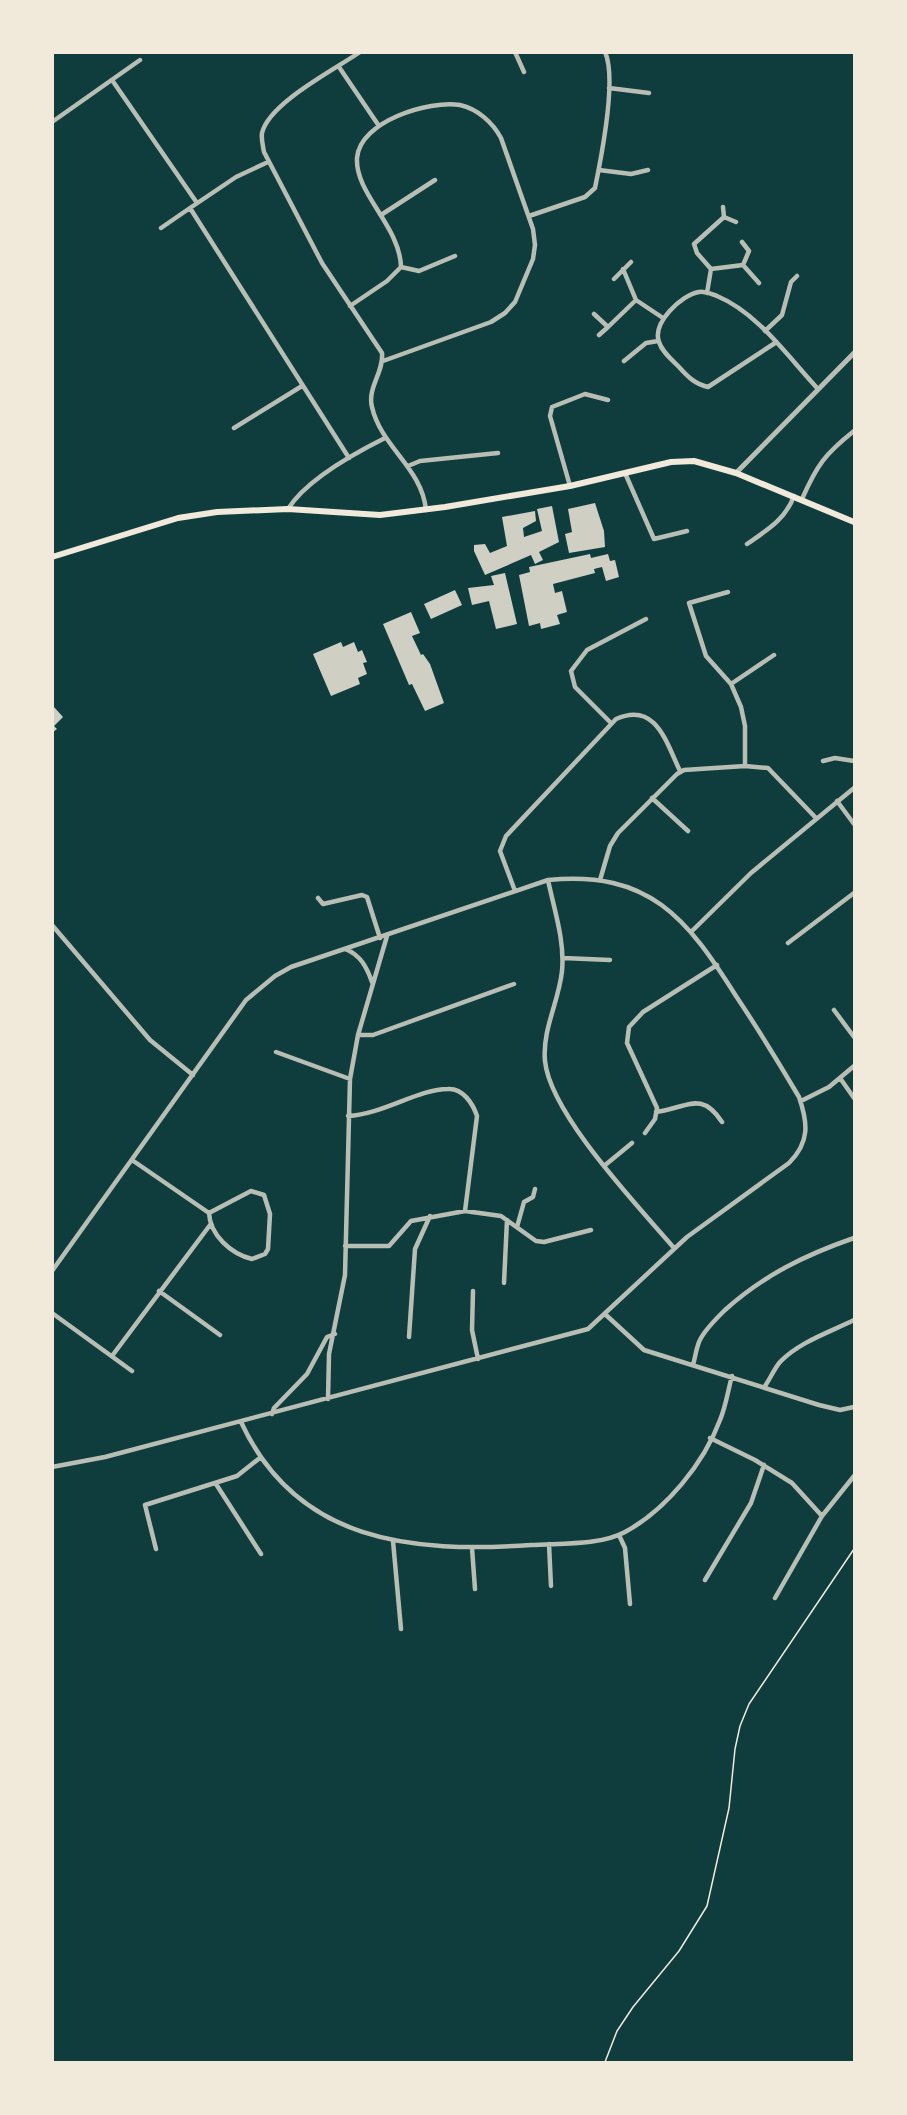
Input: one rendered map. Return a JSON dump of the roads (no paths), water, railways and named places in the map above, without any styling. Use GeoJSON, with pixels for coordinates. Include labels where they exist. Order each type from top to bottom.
{"type":"FeatureCollection","features":[{"type":"Feature","properties":{"kind":"main road"},"geometry":{"type":"LineString","coordinates":[[52,557],[178,518],[217,512],[288,509],[380,515],[426,510],[570,486],[671,462],[694,460],[736,473],[855,522]]}},
{"type":"Feature","properties":{"kind":"street"},"geometry":{"type":"LineString","coordinates":[[360,52],[278,108],[268,120],[262,135],[268,162],[322,263],[382,353],[383,360],[372,387],[371,406],[386,438],[408,466],[422,489],[426,510]]}},
{"type":"Feature","properties":{"kind":"street"},"geometry":{"type":"LineString","coordinates":[[515,52],[524,72]]}},
{"type":"Feature","properties":{"kind":"street"},"geometry":{"type":"LineString","coordinates":[[529,216],[585,197],[595,189],[609,88],[608,60],[604,52]]}},
{"type":"Feature","properties":{"kind":"street"},"geometry":{"type":"LineString","coordinates":[[52,122],[140,60]]}},
{"type":"Feature","properties":{"kind":"street"},"geometry":{"type":"LineString","coordinates":[[339,67],[379,126]]}},
{"type":"Feature","properties":{"kind":"street"},"geometry":{"type":"LineString","coordinates":[[112,80],[197,203]]}},
{"type":"Feature","properties":{"kind":"street"},"geometry":{"type":"LineString","coordinates":[[609,88],[649,93]]}},
{"type":"Feature","properties":{"kind":"street"},"geometry":{"type":"LineString","coordinates":[[383,360],[491,322],[505,313],[515,302],[533,260],[535,245],[529,216],[501,138],[494,126],[480,114],[462,106],[441,104],[419,108],[379,126],[365,140],[357,154],[357,167],[381,215],[396,238],[401,267]]}},
{"type":"Feature","properties":{"kind":"street"},"geometry":{"type":"LineString","coordinates":[[161,228],[236,177],[268,162]]}},
{"type":"Feature","properties":{"kind":"street"},"geometry":{"type":"LineString","coordinates":[[599,170],[631,174],[648,170]]}},
{"type":"Feature","properties":{"kind":"street"},"geometry":{"type":"LineString","coordinates":[[381,215],[435,180]]}},
{"type":"Feature","properties":{"kind":"street"},"geometry":{"type":"LineString","coordinates":[[723,207],[724,216]]}},
{"type":"Feature","properties":{"kind":"street"},"geometry":{"type":"LineString","coordinates":[[190,208],[348,458]]}},
{"type":"Feature","properties":{"kind":"street"},"geometry":{"type":"LineString","coordinates":[[724,216],[736,222]]}},
{"type":"Feature","properties":{"kind":"street"},"geometry":{"type":"LineString","coordinates":[[711,269],[697,253],[694,244],[724,216]]}},
{"type":"Feature","properties":{"kind":"street"},"geometry":{"type":"LineString","coordinates":[[742,242],[749,251],[743,265]]}},
{"type":"Feature","properties":{"kind":"street"},"geometry":{"type":"LineString","coordinates":[[401,267],[419,271],[455,256]]}},
{"type":"Feature","properties":{"kind":"street"},"geometry":{"type":"LineString","coordinates":[[614,279],[630,262]]}},
{"type":"Feature","properties":{"kind":"street"},"geometry":{"type":"LineString","coordinates":[[711,269],[743,265]]}},
{"type":"Feature","properties":{"kind":"street"},"geometry":{"type":"LineString","coordinates":[[743,265],[759,283]]}},
{"type":"Feature","properties":{"kind":"street"},"geometry":{"type":"LineString","coordinates":[[350,306],[387,281],[401,267]]}},
{"type":"Feature","properties":{"kind":"street"},"geometry":{"type":"LineString","coordinates":[[623,269],[636,300],[663,318]]}},
{"type":"Feature","properties":{"kind":"street"},"geometry":{"type":"LineString","coordinates":[[707,293],[711,269]]}},
{"type":"Feature","properties":{"kind":"street"},"geometry":{"type":"LineString","coordinates":[[765,331],[782,315],[791,282],[797,276]]}},
{"type":"Feature","properties":{"kind":"street"},"geometry":{"type":"LineString","coordinates":[[658,341],[663,318],[687,297],[707,293],[734,305],[765,331],[818,389]]}},
{"type":"Feature","properties":{"kind":"street"},"geometry":{"type":"LineString","coordinates":[[599,335],[636,300]]}},
{"type":"Feature","properties":{"kind":"street"},"geometry":{"type":"LineString","coordinates":[[594,314],[608,327]]}},
{"type":"Feature","properties":{"kind":"street"},"geometry":{"type":"LineString","coordinates":[[658,341],[692,381],[708,387],[775,344]]}},
{"type":"Feature","properties":{"kind":"street"},"geometry":{"type":"LineString","coordinates":[[624,361],[646,343],[658,341]]}},
{"type":"Feature","properties":{"kind":"street"},"geometry":{"type":"LineString","coordinates":[[736,473],[855,353]]}},
{"type":"Feature","properties":{"kind":"street"},"geometry":{"type":"LineString","coordinates":[[234,428],[303,386]]}},
{"type":"Feature","properties":{"kind":"street"},"geometry":{"type":"LineString","coordinates":[[570,486],[550,416],[552,407],[554,404],[585,394],[608,400]]}},
{"type":"Feature","properties":{"kind":"street"},"geometry":{"type":"LineString","coordinates":[[802,499],[816,468],[833,448],[855,431]]}},
{"type":"Feature","properties":{"kind":"street"},"geometry":{"type":"LineString","coordinates":[[288,509],[296,497],[348,458],[386,438]]}},
{"type":"Feature","properties":{"kind":"street"},"geometry":{"type":"LineString","coordinates":[[408,466],[420,461],[498,453]]}},
{"type":"Feature","properties":{"kind":"street"},"geometry":{"type":"LineString","coordinates":[[625,473],[654,539],[687,531]]}},
{"type":"Feature","properties":{"kind":"street"},"geometry":{"type":"LineString","coordinates":[[747,544],[780,521],[788,511],[794,496]]}},
{"type":"Feature","properties":{"kind":"street"},"geometry":{"type":"LineString","coordinates":[[728,592],[689,603],[706,656],[731,684],[741,706],[745,726],[745,766]]}},
{"type":"Feature","properties":{"kind":"street"},"geometry":{"type":"LineString","coordinates":[[611,723],[575,687],[571,671],[586,650],[646,619]]}},
{"type":"Feature","properties":{"kind":"street"},"geometry":{"type":"LineString","coordinates":[[731,684],[774,655]]}},
{"type":"Feature","properties":{"kind":"street"},"geometry":{"type":"LineString","coordinates":[[515,891],[500,851],[506,836],[611,723],[629,713],[648,716],[658,726],[680,771]]}},
{"type":"Feature","properties":{"kind":"street"},"geometry":{"type":"LineString","coordinates":[[823,761],[835,758],[855,760]]}},
{"type":"Feature","properties":{"kind":"street"},"geometry":{"type":"LineString","coordinates":[[600,880],[610,846],[618,833],[669,778],[680,771],[745,766],[762,767],[773,771],[816,818]]}},
{"type":"Feature","properties":{"kind":"street"},"geometry":{"type":"LineString","coordinates":[[692,931],[751,873],[855,788]]}},
{"type":"Feature","properties":{"kind":"street"},"geometry":{"type":"LineString","coordinates":[[652,798],[688,831]]}},
{"type":"Feature","properties":{"kind":"street"},"geometry":{"type":"LineString","coordinates":[[837,801],[855,824]]}},
{"type":"Feature","properties":{"kind":"street"},"geometry":{"type":"LineString","coordinates":[[52,1271],[246,1000],[275,976],[291,967],[548,880],[578,877],[624,886],[662,904],[692,931],[717,965],[801,1101],[806,1115],[806,1134],[800,1152],[674,1248],[606,1315],[588,1329],[241,1422],[105,1457],[52,1467]]}},
{"type":"Feature","properties":{"kind":"street"},"geometry":{"type":"LineString","coordinates":[[548,880],[563,958],[562,973],[547,1033],[544,1060],[548,1073],[573,1123],[604,1166],[674,1248]]}},
{"type":"Feature","properties":{"kind":"street"},"geometry":{"type":"LineString","coordinates":[[788,943],[855,893]]}},
{"type":"Feature","properties":{"kind":"street"},"geometry":{"type":"LineString","coordinates":[[318,898],[323,904],[362,895],[367,897],[380,938]]}},
{"type":"Feature","properties":{"kind":"street"},"geometry":{"type":"LineString","coordinates":[[52,925],[150,1040],[193,1075]]}},
{"type":"Feature","properties":{"kind":"street"},"geometry":{"type":"LineString","coordinates":[[327,1399],[329,1354],[335,1334],[345,1275],[350,1079],[358,1035],[387,936]]}},
{"type":"Feature","properties":{"kind":"street"},"geometry":{"type":"LineString","coordinates":[[345,949],[354,952],[362,961],[372,982]]}},
{"type":"Feature","properties":{"kind":"street"},"geometry":{"type":"LineString","coordinates":[[563,958],[610,960]]}},
{"type":"Feature","properties":{"kind":"street"},"geometry":{"type":"LineString","coordinates":[[645,1133],[655,1119],[657,1108],[627,1043],[628,1027],[643,1012],[717,965]]}},
{"type":"Feature","properties":{"kind":"street"},"geometry":{"type":"LineString","coordinates":[[358,1035],[373,1035],[513,984]]}},
{"type":"Feature","properties":{"kind":"street"},"geometry":{"type":"LineString","coordinates":[[834,1010],[855,1037]]}},
{"type":"Feature","properties":{"kind":"street"},"geometry":{"type":"LineString","coordinates":[[276,1052],[350,1079]]}},
{"type":"Feature","properties":{"kind":"street"},"geometry":{"type":"LineString","coordinates":[[801,1101],[829,1087],[855,1066]]}},
{"type":"Feature","properties":{"kind":"street"},"geometry":{"type":"LineString","coordinates":[[840,1078],[855,1098]]}},
{"type":"Feature","properties":{"kind":"street"},"geometry":{"type":"LineString","coordinates":[[348,1116],[364,1115],[430,1092],[449,1088],[464,1095],[474,1107],[477,1116],[465,1211]]}},
{"type":"Feature","properties":{"kind":"street"},"geometry":{"type":"LineString","coordinates":[[656,1112],[700,1102],[709,1106],[722,1122]]}},
{"type":"Feature","properties":{"kind":"street"},"geometry":{"type":"LineString","coordinates":[[604,1166],[632,1143]]}},
{"type":"Feature","properties":{"kind":"street"},"geometry":{"type":"LineString","coordinates":[[132,1160],[209,1213]]}},
{"type":"Feature","properties":{"kind":"street"},"geometry":{"type":"LineString","coordinates":[[517,1227],[524,1202],[533,1197],[535,1190]]}},
{"type":"Feature","properties":{"kind":"street"},"geometry":{"type":"LineString","coordinates":[[251,1191],[261,1192],[268,1202],[270,1214],[268,1249],[260,1257],[246,1258],[223,1241],[210,1225],[209,1213],[241,1195],[251,1191]]}},
{"type":"Feature","properties":{"kind":"street"},"geometry":{"type":"LineString","coordinates":[[345,1246],[390,1246],[411,1221],[465,1211],[501,1216],[536,1241],[544,1242],[591,1230]]}},
{"type":"Feature","properties":{"kind":"street"},"geometry":{"type":"LineString","coordinates":[[408,1337],[415,1249],[430,1216]]}},
{"type":"Feature","properties":{"kind":"street"},"geometry":{"type":"LineString","coordinates":[[504,1283],[507,1220]]}},
{"type":"Feature","properties":{"kind":"street"},"geometry":{"type":"LineString","coordinates":[[112,1356],[210,1225]]}},
{"type":"Feature","properties":{"kind":"street"},"geometry":{"type":"LineString","coordinates":[[693,1365],[699,1341],[706,1331],[753,1286],[804,1257],[855,1238]]}},
{"type":"Feature","properties":{"kind":"street"},"geometry":{"type":"LineString","coordinates":[[159,1291],[220,1335]]}},
{"type":"Feature","properties":{"kind":"street"},"geometry":{"type":"LineString","coordinates":[[473,1291],[472,1330],[478,1359]]}},
{"type":"Feature","properties":{"kind":"street"},"geometry":{"type":"LineString","coordinates":[[52,1313],[132,1371]]}},
{"type":"Feature","properties":{"kind":"street"},"geometry":{"type":"LineString","coordinates":[[606,1315],[645,1350],[840,1410],[855,1407]]}},
{"type":"Feature","properties":{"kind":"street"},"geometry":{"type":"LineString","coordinates":[[765,1386],[778,1364],[789,1354],[808,1342],[855,1320]]}},
{"type":"Feature","properties":{"kind":"street"},"geometry":{"type":"LineString","coordinates":[[272,1414],[274,1408],[307,1374],[327,1337],[335,1334]]}},
{"type":"Feature","properties":{"kind":"street"},"geometry":{"type":"LineString","coordinates":[[241,1422],[261,1457],[297,1498],[321,1515],[346,1528],[393,1541],[440,1548],[549,1544],[619,1535],[638,1524],[676,1492],[720,1421],[732,1376]]}},
{"type":"Feature","properties":{"kind":"street"},"geometry":{"type":"LineString","coordinates":[[710,1438],[764,1465],[792,1483],[822,1516]]}},
{"type":"Feature","properties":{"kind":"street"},"geometry":{"type":"LineString","coordinates":[[156,1549],[145,1505],[216,1484],[246,1470],[261,1457]]}},
{"type":"Feature","properties":{"kind":"street"},"geometry":{"type":"LineString","coordinates":[[705,1580],[751,1503],[764,1465]]}},
{"type":"Feature","properties":{"kind":"street"},"geometry":{"type":"LineString","coordinates":[[775,1598],[822,1516],[855,1476]]}},
{"type":"Feature","properties":{"kind":"street"},"geometry":{"type":"LineString","coordinates":[[216,1484],[261,1554]]}},
{"type":"Feature","properties":{"kind":"street"},"geometry":{"type":"LineString","coordinates":[[619,1535],[625,1548],[630,1604]]}},
{"type":"Feature","properties":{"kind":"street"},"geometry":{"type":"LineString","coordinates":[[393,1541],[401,1629]]}},
{"type":"Feature","properties":{"kind":"street"},"geometry":{"type":"LineString","coordinates":[[549,1544],[551,1586]]}},
{"type":"Feature","properties":{"kind":"street"},"geometry":{"type":"LineString","coordinates":[[472,1548],[475,1589]]}}]}
